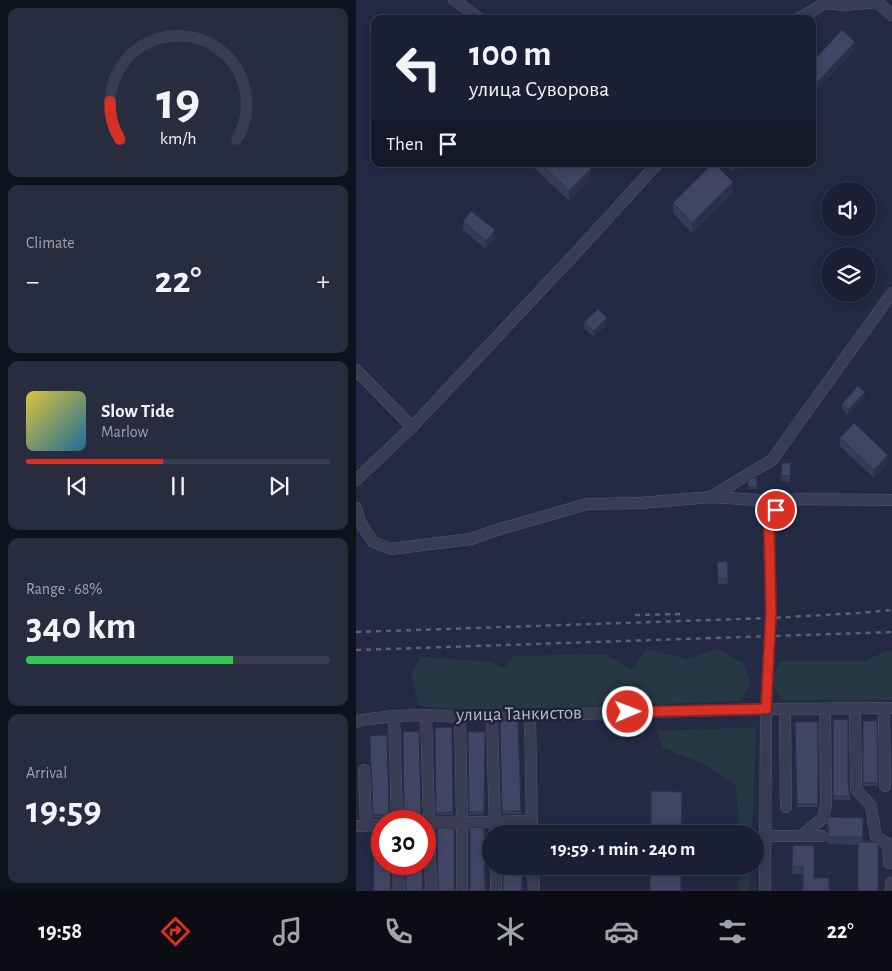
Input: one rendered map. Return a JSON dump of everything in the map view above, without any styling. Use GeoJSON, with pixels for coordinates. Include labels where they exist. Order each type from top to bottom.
{"type":"FeatureCollection","features":[{"type":"Feature","properties":{"kind":"street"},"geometry":{"type":"LineString","coordinates":[[454,0],[475,15]]}},
{"type":"Feature","properties":{"kind":"street"},"geometry":{"type":"LineString","coordinates":[[805,15],[825,3],[878,1],[892,15]]}},
{"type":"Feature","properties":{"kind":"street"},"geometry":{"type":"LineString","coordinates":[[356,480],[412,427],[654,167]]}},
{"type":"Feature","properties":{"kind":"street"},"geometry":{"type":"LineString","coordinates":[[711,497],[772,460],[892,293]]}},
{"type":"Feature","properties":{"kind":"street"},"geometry":{"type":"LineString","coordinates":[[356,370],[412,427]]}},
{"type":"Feature","properties":{"kind":"street"},"geometry":{"type":"LineString","coordinates":[[356,508],[360,522],[372,542],[391,549],[472,539],[587,504],[711,497],[759,500],[776,510]]}},
{"type":"Feature","properties":{"kind":"street"},"geometry":{"type":"LineString","coordinates":[[765,891],[766,712],[771,612],[770,517],[786,502],[796,499],[892,500]]}},
{"type":"Feature","properties":{"kind":"street"},"geometry":{"type":"LineString","coordinates":[[766,712],[785,716],[889,712],[886,786]]}},
{"type":"Feature","properties":{"kind":"street","name":"улица Танкистов"},"geometry":{"type":"LineString","coordinates":[[356,722],[394,716],[426,715],[889,712]]}},
{"type":"Feature","properties":{"kind":"street"},"geometry":{"type":"LineString","coordinates":[[855,714],[856,789],[870,806],[876,837],[888,844],[889,863]]}},
{"type":"Feature","properties":{"kind":"street"},"geometry":{"type":"LineString","coordinates":[[426,715],[427,810]]}},
{"type":"Feature","properties":{"kind":"street"},"geometry":{"type":"LineString","coordinates":[[530,715],[532,825]]}},
{"type":"Feature","properties":{"kind":"street"},"geometry":{"type":"LineString","coordinates":[[801,836],[823,818],[826,804],[825,715]]}},
{"type":"Feature","properties":{"kind":"street"},"geometry":{"type":"LineString","coordinates":[[394,716],[397,810]]}},
{"type":"Feature","properties":{"kind":"street"},"geometry":{"type":"LineString","coordinates":[[460,716],[462,891]]}},
{"type":"Feature","properties":{"kind":"street"},"geometry":{"type":"LineString","coordinates":[[492,716],[495,822]]}},
{"type":"Feature","properties":{"kind":"street"},"geometry":{"type":"LineString","coordinates":[[785,716],[786,806]]}},
{"type":"Feature","properties":{"kind":"street"},"geometry":{"type":"LineString","coordinates":[[361,826],[364,770]]}},
{"type":"Feature","properties":{"kind":"street"},"geometry":{"type":"LineString","coordinates":[[436,823],[532,821]]}},
{"type":"Feature","properties":{"kind":"street"},"geometry":{"type":"LineString","coordinates":[[765,836],[822,836]]}},
{"type":"Feature","properties":{"kind":"street"},"geometry":{"type":"LineString","coordinates":[[398,875],[399,891]]}},
{"type":"Feature","properties":{"kind":"street"},"geometry":{"type":"LineString","coordinates":[[430,875],[431,891]]}},
{"type":"Feature","properties":{"kind":"street"},"geometry":{"type":"LineString","coordinates":[[496,875],[496,891]]}},
{"type":"Feature","properties":{"kind":"street"},"geometry":{"type":"LineString","coordinates":[[533,875],[534,891]]}},
{"type":"Feature","properties":{"kind":"shaded area"},"geometry":{"type":"Polygon","coordinates":[[[647,649],[687,659],[718,649],[743,663],[751,685],[740,701],[477,711],[419,706],[411,676],[420,657],[491,662],[504,668],[513,656],[605,654],[631,670],[647,649]]]}},
{"type":"Feature","properties":{"kind":"shaded area"},"geometry":{"type":"Polygon","coordinates":[[[884,651],[892,651],[892,700],[781,701],[775,689],[772,678],[780,661],[867,661],[884,651]]]}},
{"type":"Feature","properties":{"kind":"shaded area"},"geometry":{"type":"Polygon","coordinates":[[[756,727],[752,825],[738,825],[736,786],[706,765],[663,748],[657,731],[756,727]]]}},
{"type":"Feature","properties":{"kind":"shaded area"},"geometry":{"type":"Polygon","coordinates":[[[739,875],[751,875],[750,891],[738,891],[739,875]]]}},
{"type":"Feature","properties":{"kind":"building"},"geometry":{"type":"Polygon","coordinates":[[[842,30],[855,42],[816,84],[816,58],[842,30]]]}},
{"type":"Feature","properties":{"kind":"building"},"geometry":{"type":"Polygon","coordinates":[[[544,167],[589,167],[591,169],[569,191],[544,167]]]}},
{"type":"Feature","properties":{"kind":"building"},"geometry":{"type":"Polygon","coordinates":[[[709,167],[718,167],[733,182],[692,223],[673,203],[709,167]]]}},
{"type":"Feature","properties":{"kind":"building"},"geometry":{"type":"Polygon","coordinates":[[[471,211],[495,230],[486,241],[463,222],[471,211]]]}},
{"type":"Feature","properties":{"kind":"building"},"geometry":{"type":"Polygon","coordinates":[[[598,309],[607,318],[594,331],[584,322],[598,309]]]}},
{"type":"Feature","properties":{"kind":"building"},"geometry":{"type":"Polygon","coordinates":[[[858,386],[865,392],[848,410],[842,404],[858,386]]]}},
{"type":"Feature","properties":{"kind":"building"},"geometry":{"type":"Polygon","coordinates":[[[854,423],[888,455],[874,470],[840,438],[854,423]]]}},
{"type":"Feature","properties":{"kind":"building"},"geometry":{"type":"Polygon","coordinates":[[[782,463],[791,463],[790,476],[781,476],[782,463]]]}},
{"type":"Feature","properties":{"kind":"building"},"geometry":{"type":"Polygon","coordinates":[[[752,478],[757,478],[757,486],[748,487],[748,481],[752,478]]]}},
{"type":"Feature","properties":{"kind":"building"},"geometry":{"type":"Polygon","coordinates":[[[727,561],[728,579],[718,579],[717,562],[727,561]]]}},
{"type":"Feature","properties":{"kind":"building"},"geometry":{"type":"Polygon","coordinates":[[[848,719],[848,785],[850,796],[833,796],[833,720],[848,719]]]}},
{"type":"Feature","properties":{"kind":"building"},"geometry":{"type":"Polygon","coordinates":[[[518,720],[521,811],[502,811],[500,721],[518,720]]]}},
{"type":"Feature","properties":{"kind":"building"},"geometry":{"type":"Polygon","coordinates":[[[863,721],[877,721],[878,783],[863,783],[863,721]]]}},
{"type":"Feature","properties":{"kind":"building"},"geometry":{"type":"Polygon","coordinates":[[[795,722],[818,722],[818,804],[797,804],[795,722]]]}},
{"type":"Feature","properties":{"kind":"building"},"geometry":{"type":"Polygon","coordinates":[[[452,727],[453,812],[436,813],[435,728],[452,727]]]}},
{"type":"Feature","properties":{"kind":"building"},"geometry":{"type":"Polygon","coordinates":[[[419,731],[421,810],[404,810],[403,732],[419,731]]]}},
{"type":"Feature","properties":{"kind":"building"},"geometry":{"type":"Polygon","coordinates":[[[468,732],[485,732],[484,812],[469,812],[468,732]]]}},
{"type":"Feature","properties":{"kind":"building"},"geometry":{"type":"Polygon","coordinates":[[[387,735],[389,810],[373,810],[370,736],[387,735]]]}},
{"type":"Feature","properties":{"kind":"building"},"geometry":{"type":"Polygon","coordinates":[[[651,791],[682,792],[681,825],[651,825],[651,791]]]}},
{"type":"Feature","properties":{"kind":"building"},"geometry":{"type":"Polygon","coordinates":[[[828,817],[863,818],[863,837],[827,837],[829,829],[828,817]]]}},
{"type":"Feature","properties":{"kind":"building"},"geometry":{"type":"Polygon","coordinates":[[[470,827],[482,828],[482,875],[485,875],[485,891],[469,891],[470,827]]]}},
{"type":"Feature","properties":{"kind":"building"},"geometry":{"type":"Polygon","coordinates":[[[437,828],[454,828],[454,888],[456,891],[437,891],[437,828]]]}},
{"type":"Feature","properties":{"kind":"building"},"geometry":{"type":"Polygon","coordinates":[[[858,842],[878,842],[878,891],[858,891],[858,842]]]}},
{"type":"Feature","properties":{"kind":"building"},"geometry":{"type":"Polygon","coordinates":[[[793,845],[814,846],[814,878],[829,878],[829,891],[803,891],[803,867],[792,867],[793,845]]]}},
{"type":"Feature","properties":{"kind":"building"},"geometry":{"type":"Polygon","coordinates":[[[374,875],[390,875],[391,891],[374,891],[374,875]]]}},
{"type":"Feature","properties":{"kind":"building"},"geometry":{"type":"Polygon","coordinates":[[[405,875],[422,875],[423,891],[406,891],[405,875]]]}},
{"type":"Feature","properties":{"kind":"building"},"geometry":{"type":"Polygon","coordinates":[[[503,875],[522,875],[522,891],[503,891],[503,875]]]}},
{"type":"Feature","properties":{"kind":"building"},"geometry":{"type":"Polygon","coordinates":[[[650,875],[681,875],[681,891],[650,891],[650,875]]]}},
{"type":"Feature","properties":{"kind":"railway"},"geometry":{"type":"LineString","coordinates":[[356,632],[771,618],[892,610]]}},
{"type":"Feature","properties":{"kind":"railway"},"geometry":{"type":"LineString","coordinates":[[635,615],[682,614]]}},
{"type":"Feature","properties":{"kind":"railway"},"geometry":{"type":"LineString","coordinates":[[356,650],[892,632]]}},
{"type":"Feature","properties":{"kind":"route"},"geometry":{"type":"LineString","coordinates":[[628,712],[766,709],[771,612],[769,527],[770,517],[776,510]]}}]}
